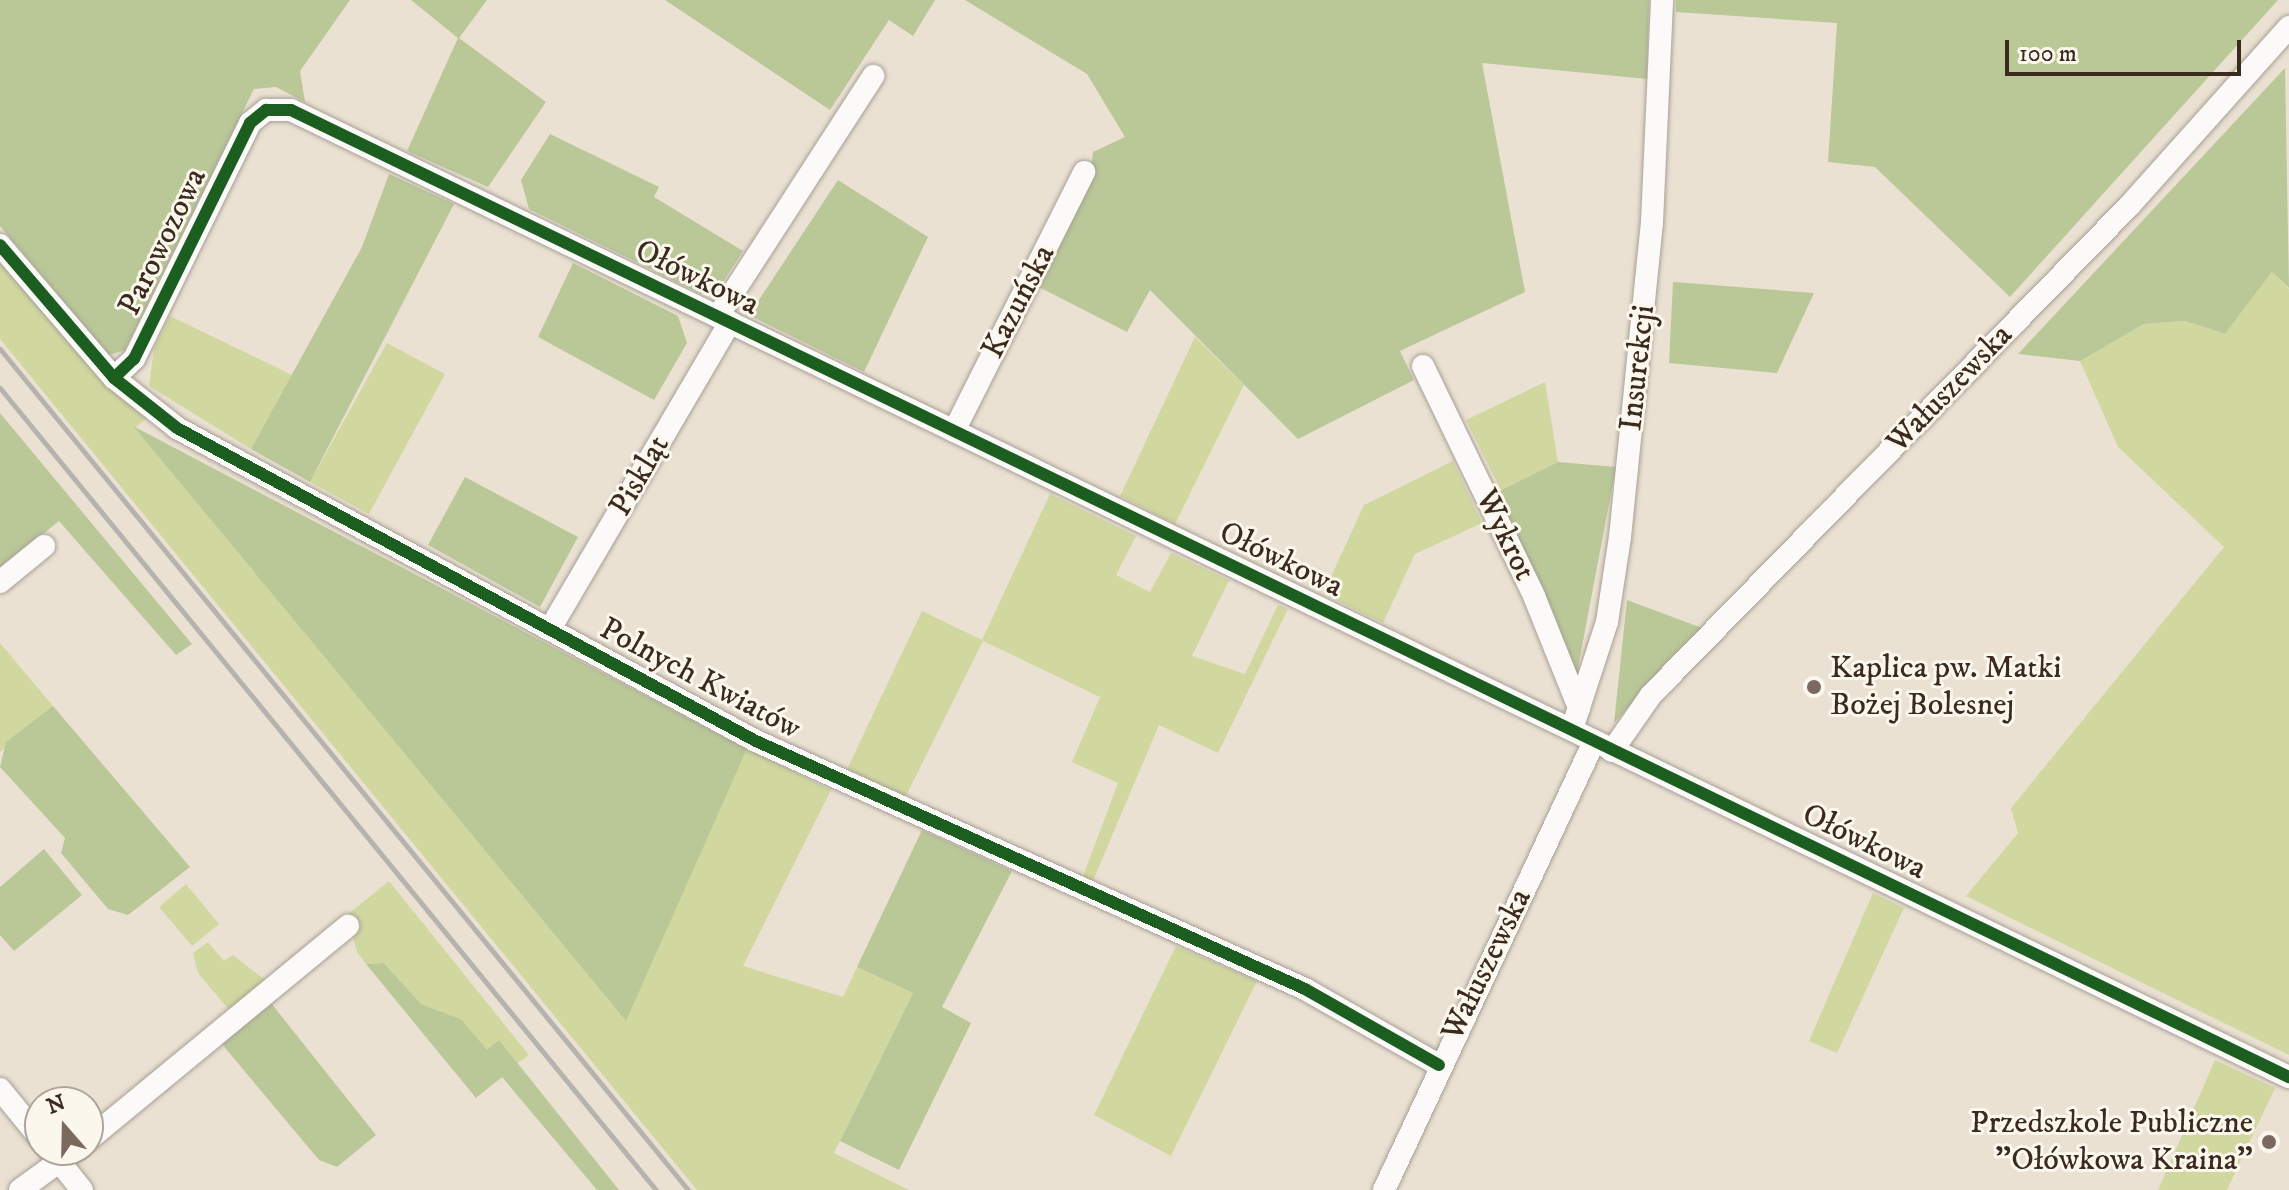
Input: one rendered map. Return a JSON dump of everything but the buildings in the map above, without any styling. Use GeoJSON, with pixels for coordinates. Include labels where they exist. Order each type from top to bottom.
{"type":"FeatureCollection","features":[{"type":"Feature","properties":{"kind":"street","name":"Insurekcji"},"geometry":{"type":"LineString","coordinates":[[1575,718],[1607,622],[1620,537],[1652,222],[1662,0]]}},
{"type":"Feature","properties":{"kind":"street","name":"Wałuszewska"},"geometry":{"type":"LineString","coordinates":[[1384,1190],[1439,1065],[1603,746],[2130,205],[2289,27]]}},
{"type":"Feature","properties":{"kind":"street","name":"Piskląt"},"geometry":{"type":"LineString","coordinates":[[550,629],[724,319],[873,76]]}},
{"type":"Feature","properties":{"kind":"street","name":"Ołówkowa"},"geometry":{"type":"LineString","coordinates":[[250,123],[266,110],[291,110],[954,431],[1575,718],[1603,746],[2289,1077]]}},
{"type":"Feature","properties":{"kind":"street","name":"Parowozowa"},"geometry":{"type":"LineString","coordinates":[[114,378],[134,359],[250,123]]}},
{"type":"Feature","properties":{"kind":"street","name":"Kazuńska"},"geometry":{"type":"LineString","coordinates":[[954,431],[1084,172]]}},
{"type":"Feature","properties":{"kind":"street","name":"Polnych Kwiatów"},"geometry":{"type":"LineString","coordinates":[[0,245],[114,378],[177,428],[756,741],[1305,989],[1439,1065]]}},
{"type":"Feature","properties":{"kind":"street","name":"Wykrot"},"geometry":{"type":"LineString","coordinates":[[1423,366],[1540,609],[1575,718]]}},
{"type":"Feature","properties":{"kind":"street"},"geometry":{"type":"LineString","coordinates":[[0,582],[44,546]]}},
{"type":"Feature","properties":{"kind":"street"},"geometry":{"type":"LineString","coordinates":[[104,1127],[348,926]]}},
{"type":"Feature","properties":{"kind":"street"},"geometry":{"type":"LineString","coordinates":[[0,1089],[24,1118]]}},
{"type":"Feature","properties":{"kind":"street"},"geometry":{"type":"LineString","coordinates":[[20,1190],[48,1166]]}},
{"type":"Feature","properties":{"kind":"street"},"geometry":{"type":"LineString","coordinates":[[69,1166],[82,1190]]}},
{"type":"Feature","properties":{"kind":"green space"},"geometry":{"type":"Polygon","coordinates":[[[0,0],[350,0],[300,71],[305,102],[276,87],[254,89],[125,350],[109,355],[0,226],[0,0]]]}},
{"type":"Feature","properties":{"kind":"green space"},"geometry":{"type":"Polygon","coordinates":[[[411,0],[487,0],[459,38],[546,102],[488,187],[407,151],[458,38],[411,0]]]}},
{"type":"Feature","properties":{"kind":"green space"},"geometry":{"type":"Polygon","coordinates":[[[665,0],[935,0],[913,36],[889,20],[830,110],[665,0]]]}},
{"type":"Feature","properties":{"kind":"green space"},"geometry":{"type":"Polygon","coordinates":[[[965,0],[1649,0],[1647,79],[1482,63],[1525,292],[1400,351],[1414,380],[1298,439],[1150,290],[1127,332],[1037,286],[1089,181],[1093,152],[1125,137],[1087,74],[965,0]]]}},
{"type":"Feature","properties":{"kind":"green space"},"geometry":{"type":"Polygon","coordinates":[[[1676,0],[2278,0],[2010,297],[1875,167],[1828,162],[1837,23],[1676,12],[1676,0]]]}},
{"type":"Feature","properties":{"kind":"green space"},"geometry":{"type":"Polygon","coordinates":[[[2285,68],[2289,288],[2272,272],[2225,334],[2185,321],[2144,324],[2080,361],[2018,354],[2285,68]]]}},
{"type":"Feature","properties":{"kind":"green space"},"geometry":{"type":"Polygon","coordinates":[[[550,134],[659,187],[654,197],[743,251],[721,285],[701,294],[529,209],[521,180],[550,134]]]}},
{"type":"Feature","properties":{"kind":"green space"},"geometry":{"type":"Polygon","coordinates":[[[389,174],[454,204],[310,482],[251,449],[362,247],[389,174]]]}},
{"type":"Feature","properties":{"kind":"green space"},"geometry":{"type":"Polygon","coordinates":[[[838,180],[928,237],[864,372],[749,315],[838,180]]]}},
{"type":"Feature","properties":{"kind":"green space"},"geometry":{"type":"Polygon","coordinates":[[[0,256],[150,415],[135,428],[625,1020],[747,749],[831,790],[743,966],[843,997],[857,967],[913,993],[834,1153],[909,1190],[697,1190],[0,339],[0,256]]]}},
{"type":"Feature","properties":{"kind":"green space"},"geometry":{"type":"Polygon","coordinates":[[[573,263],[678,316],[687,343],[654,400],[538,337],[573,263]]]}},
{"type":"Feature","properties":{"kind":"green space"},"geometry":{"type":"Polygon","coordinates":[[[2272,272],[2289,289],[2289,1055],[1966,896],[2018,833],[2011,808],[2224,547],[2118,447],[2080,361],[2144,324],[2185,321],[2225,334],[2272,272]]]}},
{"type":"Feature","properties":{"kind":"green space"},"geometry":{"type":"Polygon","coordinates":[[[1673,282],[1814,293],[1777,373],[1669,363],[1673,282]]]}},
{"type":"Feature","properties":{"kind":"green space"},"geometry":{"type":"Polygon","coordinates":[[[170,316],[292,375],[251,449],[149,386],[154,349],[170,316]]]}},
{"type":"Feature","properties":{"kind":"green space"},"geometry":{"type":"Polygon","coordinates":[[[1195,337],[1244,385],[1175,524],[1120,496],[1195,337]]]}},
{"type":"Feature","properties":{"kind":"green space"},"geometry":{"type":"Polygon","coordinates":[[[387,343],[445,374],[369,514],[310,482],[387,343]]]}},
{"type":"Feature","properties":{"kind":"green space"},"geometry":{"type":"Polygon","coordinates":[[[1545,382],[1558,462],[1501,490],[1466,420],[1545,382]]]}},
{"type":"Feature","properties":{"kind":"green space"},"geometry":{"type":"Polygon","coordinates":[[[0,413],[192,644],[176,655],[59,521],[0,569],[0,413]]]}},
{"type":"Feature","properties":{"kind":"green space"},"geometry":{"type":"Polygon","coordinates":[[[133,426],[747,749],[626,1021],[356,695],[133,426]]]}},
{"type":"Feature","properties":{"kind":"green space"},"geometry":{"type":"Polygon","coordinates":[[[1453,461],[1482,523],[1415,554],[1383,623],[1323,594],[1364,505],[1453,461]]]}},
{"type":"Feature","properties":{"kind":"green space"},"geometry":{"type":"Polygon","coordinates":[[[1558,462],[1616,467],[1576,678],[1489,496],[1558,462]]]}},
{"type":"Feature","properties":{"kind":"green space"},"geometry":{"type":"Polygon","coordinates":[[[465,477],[578,537],[540,607],[428,545],[465,477]]]}},
{"type":"Feature","properties":{"kind":"green space"},"geometry":{"type":"Polygon","coordinates":[[[1050,494],[1136,536],[1116,575],[1150,592],[1171,553],[1229,580],[1192,656],[1245,674],[1278,605],[1288,609],[1218,753],[1159,725],[1092,883],[1082,879],[1118,783],[1072,762],[1100,697],[983,641],[905,798],[847,769],[922,611],[982,640],[1050,494]]]}},
{"type":"Feature","properties":{"kind":"green space"},"geometry":{"type":"Polygon","coordinates":[[[1627,600],[1702,628],[1614,723],[1627,600]]]}},
{"type":"Feature","properties":{"kind":"green space"},"geometry":{"type":"Polygon","coordinates":[[[0,643],[53,706],[0,752],[0,643]]]}},
{"type":"Feature","properties":{"kind":"green space"},"geometry":{"type":"Polygon","coordinates":[[[53,706],[190,867],[128,915],[108,909],[61,853],[65,838],[0,767],[6,742],[53,706]]]}},
{"type":"Feature","properties":{"kind":"green space"},"geometry":{"type":"Polygon","coordinates":[[[922,830],[1012,871],[942,1007],[971,1023],[899,1170],[840,1141],[913,993],[857,967],[922,830]]]}},
{"type":"Feature","properties":{"kind":"green space"},"geometry":{"type":"Polygon","coordinates":[[[44,849],[82,895],[14,951],[0,935],[0,887],[44,849]]]}},
{"type":"Feature","properties":{"kind":"green space"},"geometry":{"type":"Polygon","coordinates":[[[389,881],[529,1055],[517,1063],[499,1040],[487,1051],[461,1019],[421,1004],[384,963],[366,964],[357,952],[347,915],[389,881]]]}},
{"type":"Feature","properties":{"kind":"green space"},"geometry":{"type":"Polygon","coordinates":[[[186,884],[219,924],[192,946],[159,907],[186,884]]]}},
{"type":"Feature","properties":{"kind":"green space"},"geometry":{"type":"Polygon","coordinates":[[[1873,893],[1904,908],[1837,1053],[1809,1041],[1873,893]]]}},
{"type":"Feature","properties":{"kind":"green space"},"geometry":{"type":"Polygon","coordinates":[[[208,942],[224,961],[233,955],[265,980],[229,1010],[198,973],[193,953],[208,942]]]}},
{"type":"Feature","properties":{"kind":"green space"},"geometry":{"type":"Polygon","coordinates":[[[1176,946],[1257,981],[1171,1156],[1094,1115],[1176,946]]]}},
{"type":"Feature","properties":{"kind":"green space"},"geometry":{"type":"Polygon","coordinates":[[[384,963],[421,1004],[461,1019],[487,1050],[499,1040],[619,1190],[597,1190],[502,1077],[476,1098],[366,964],[384,963]]]}},
{"type":"Feature","properties":{"kind":"green space"},"geometry":{"type":"Polygon","coordinates":[[[271,1003],[376,1135],[337,1167],[319,1160],[221,1043],[271,1003]]]}},
{"type":"Feature","properties":{"kind":"green space"},"geometry":{"type":"Polygon","coordinates":[[[2215,1060],[2275,1088],[2227,1190],[2158,1190],[2215,1060]]]}},
{"type":"Feature","properties":{"kind":"railway"},"geometry":{"type":"LineString","coordinates":[[0,349],[688,1190]]}},
{"type":"Feature","properties":{"kind":"railway"},"geometry":{"type":"LineString","coordinates":[[0,388],[656,1190]]}},
{"type":"Feature","properties":{"kind":"cycle path"},"geometry":{"type":"LineString","coordinates":[[114,378],[134,359],[250,123],[266,110],[291,110],[2289,1077]]}},
{"type":"Feature","properties":{"kind":"cycle path"},"geometry":{"type":"LineString","coordinates":[[0,245],[114,378],[177,428],[756,741],[1305,989],[1439,1065]]}},
{"type":"Feature","properties":{"kind":"place","name":"Kaplica pw. Matki Bożej Bolesnej"},"geometry":{"type":"Point","coordinates":[1814,687]}},
{"type":"Feature","properties":{"kind":"place","name":"Przedszkole Publiczne \"Ołówkowa Kraina\""},"geometry":{"type":"Point","coordinates":[2269,1142]}}]}
